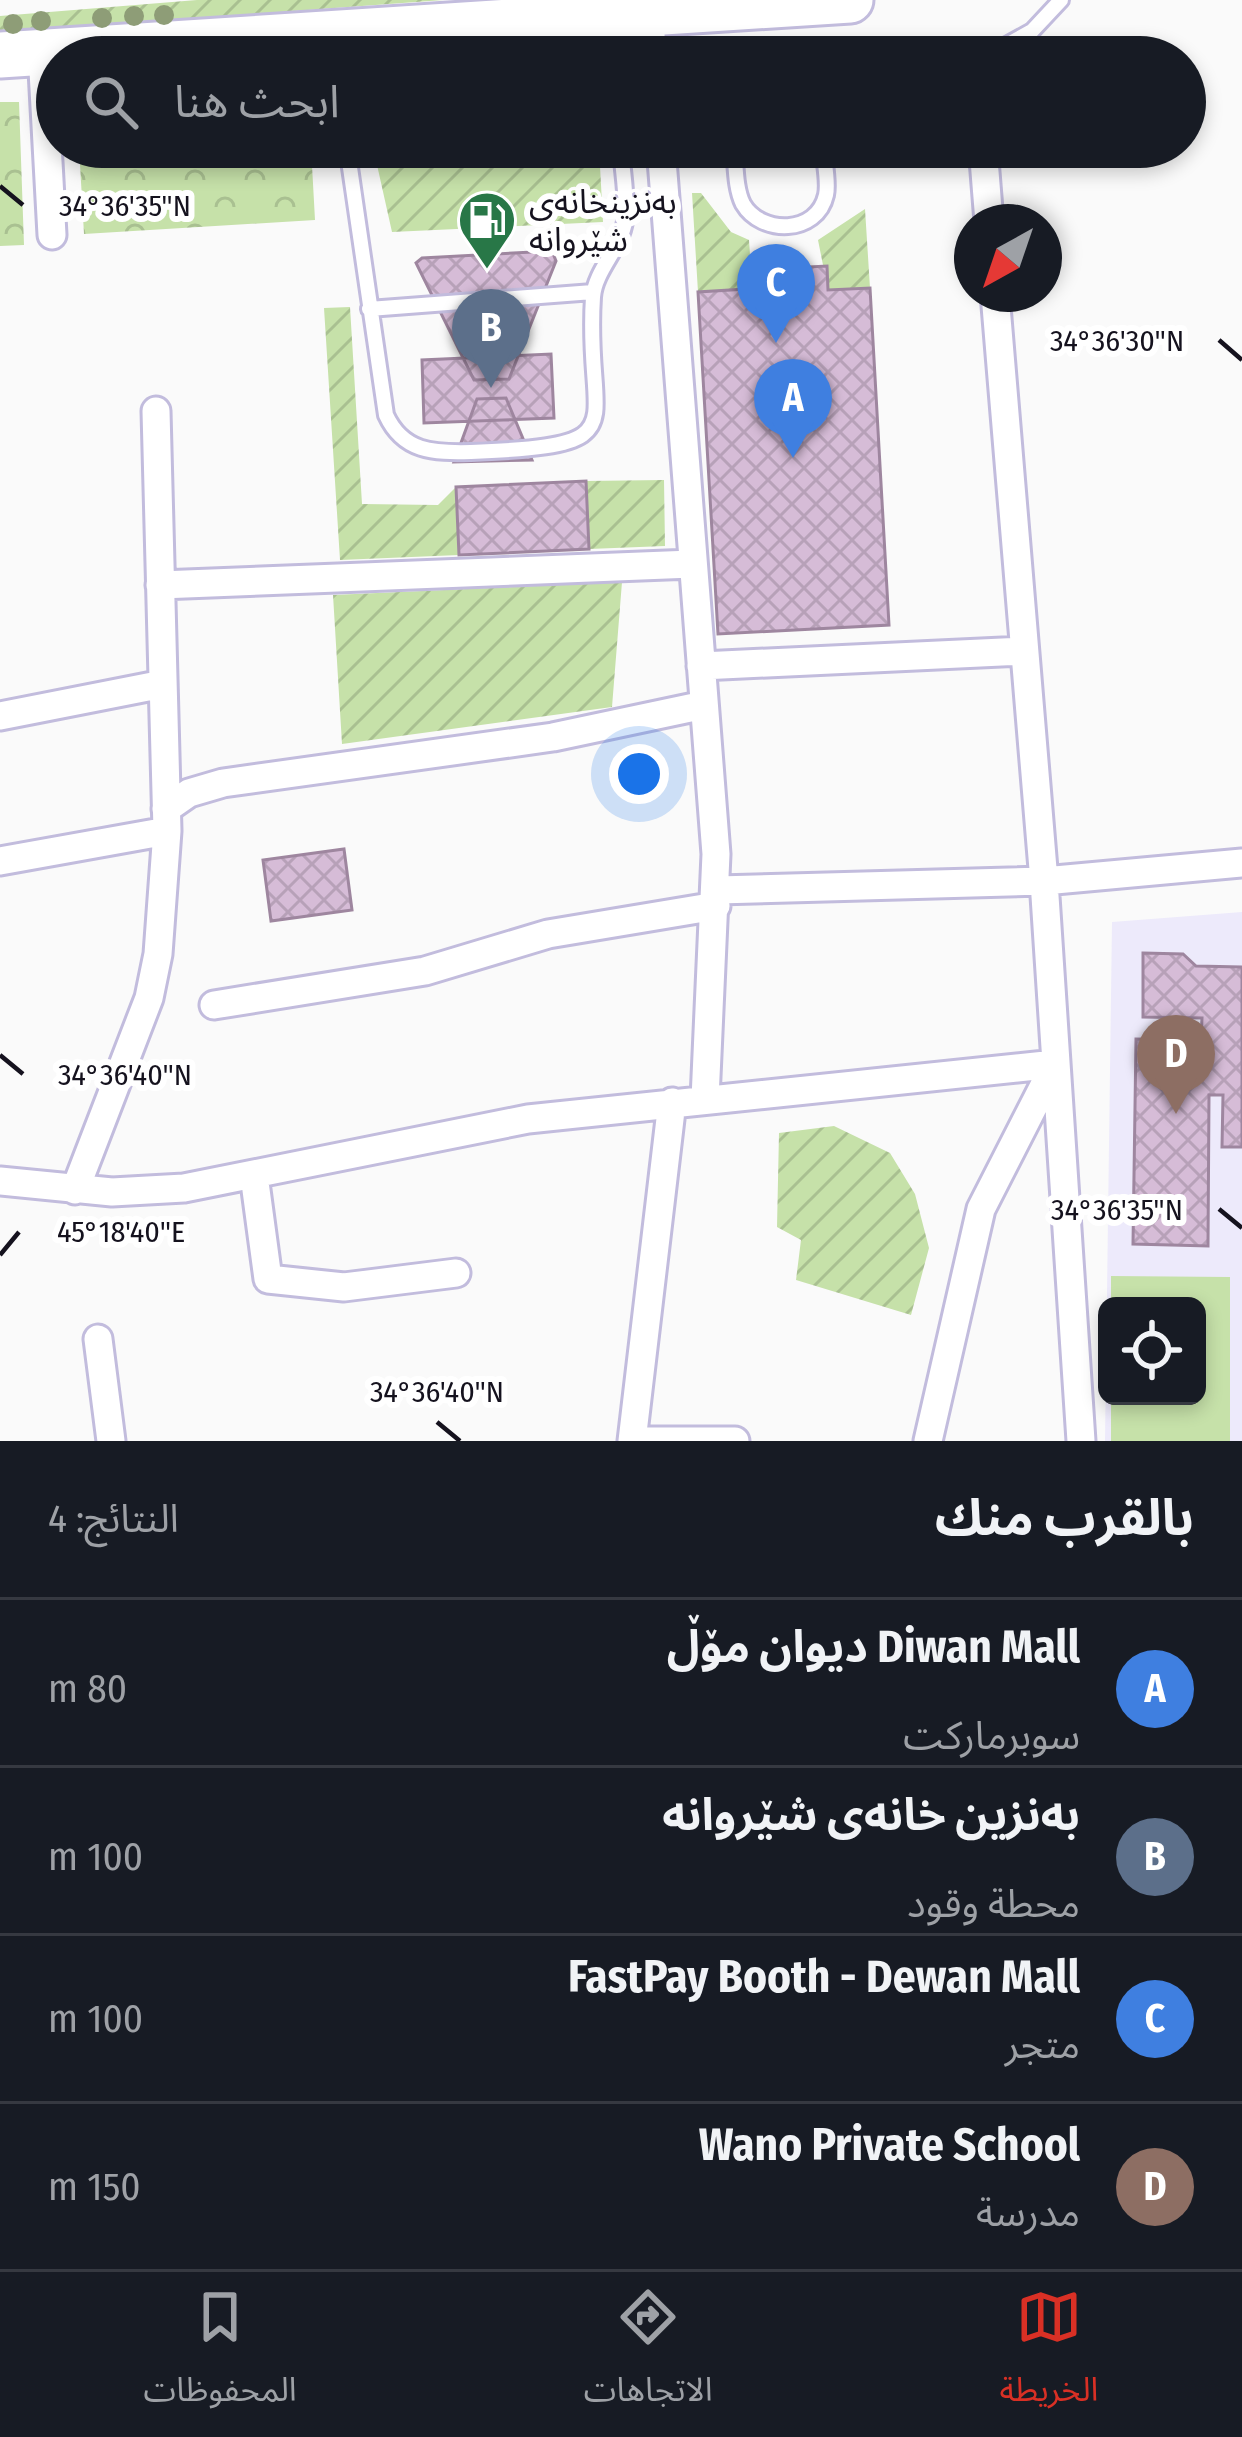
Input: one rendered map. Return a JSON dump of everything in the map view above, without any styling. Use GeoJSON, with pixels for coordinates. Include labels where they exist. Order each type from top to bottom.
{"type":"FeatureCollection","features":[{"type":"Feature","properties":{"kind":"highway"},"geometry":{"type":"LineString","coordinates":[[460,36],[627,28],[850,0]]}},
{"type":"Feature","properties":{"kind":"street"},"geometry":{"type":"LineString","coordinates":[[21,53],[36,141]]}},
{"type":"Feature","properties":{"kind":"street"},"geometry":{"type":"LineString","coordinates":[[41,168],[52,235]]}},
{"type":"Feature","properties":{"kind":"street"},"geometry":{"type":"LineString","coordinates":[[663,168],[717,898],[705,1099]]}},
{"type":"Feature","properties":{"kind":"street"},"geometry":{"type":"LineString","coordinates":[[985,168],[988,204]]}},
{"type":"Feature","properties":{"kind":"street"},"geometry":{"type":"LineString","coordinates":[[996,312],[1044,881],[1081,1441]]}},
{"type":"Feature","properties":{"kind":"street"},"geometry":{"type":"LineString","coordinates":[[75,1190],[155,976],[166,820],[156,411]]}},
{"type":"Feature","properties":{"kind":"street"},"geometry":{"type":"LineString","coordinates":[[160,585],[692,564]]}},
{"type":"Feature","properties":{"kind":"street"},"geometry":{"type":"LineString","coordinates":[[700,666],[1024,651]]}},
{"type":"Feature","properties":{"kind":"street"},"geometry":{"type":"LineString","coordinates":[[0,716],[163,684]]}},
{"type":"Feature","properties":{"kind":"street"},"geometry":{"type":"LineString","coordinates":[[0,861],[166,820],[188,793],[223,783],[553,737],[704,705]]}},
{"type":"Feature","properties":{"kind":"street"},"geometry":{"type":"LineString","coordinates":[[214,1005],[425,971],[564,930],[717,898],[1044,881],[1242,863]]}},
{"type":"Feature","properties":{"kind":"street"},"geometry":{"type":"LineString","coordinates":[[0,1181],[75,1190],[166,1190],[473,1128],[672,1102],[1054,1064]]}},
{"type":"Feature","properties":{"kind":"street"},"geometry":{"type":"LineString","coordinates":[[928,1441],[981,1209],[1054,1064]]}},
{"type":"Feature","properties":{"kind":"street"},"geometry":{"type":"LineString","coordinates":[[672,1102],[632,1441],[735,1441]]}},
{"type":"Feature","properties":{"kind":"street"},"geometry":{"type":"LineString","coordinates":[[254,1174],[268,1279],[344,1287],[456,1273]]}},
{"type":"Feature","properties":{"kind":"street"},"geometry":{"type":"LineString","coordinates":[[98,1339],[111,1441]]}},
{"type":"Feature","properties":{"kind":"lane"},"geometry":{"type":"LineString","coordinates":[[1023,36],[1060,0]]}},
{"type":"Feature","properties":{"kind":"lane"},"geometry":{"type":"LineString","coordinates":[[350,168],[386,415],[400,437],[436,453],[553,448],[586,432],[598,410],[593,292],[625,223],[622,168]]}},
{"type":"Feature","properties":{"kind":"lane"},"geometry":{"type":"LineString","coordinates":[[736,168],[740,198],[752,218],[768,227],[792,226],[814,214],[826,196],[824,168]]}},
{"type":"Feature","properties":{"kind":"lane"},"geometry":{"type":"LineString","coordinates":[[369,309],[593,292]]}},
{"type":"Feature","properties":{"kind":"shaded area"},"geometry":{"type":"Polygon","coordinates":[[[1242,912],[1242,1441],[1105,1441],[1105,1405],[1206,1405],[1206,1297],[1107,1297],[1112,922],[1242,912]]]}},
{"type":"Feature","properties":{"kind":"green space"},"geometry":{"type":"Polygon","coordinates":[[[197,0],[443,0],[0,33],[0,16],[197,0]]]}},
{"type":"Feature","properties":{"kind":"green space"},"geometry":{"type":"Polygon","coordinates":[[[0,102],[19,102],[24,245],[0,246],[0,102]]]}},
{"type":"Feature","properties":{"kind":"green space"},"geometry":{"type":"Polygon","coordinates":[[[80,168],[312,168],[315,220],[84,234],[80,168]]]}},
{"type":"Feature","properties":{"kind":"green space"},"geometry":{"type":"Polygon","coordinates":[[[378,168],[600,168],[603,222],[392,232],[378,168]]]}},
{"type":"Feature","properties":{"kind":"green space"},"geometry":{"type":"Polygon","coordinates":[[[692,193],[701,193],[731,232],[749,240],[751,270],[745,270],[746,289],[698,292],[692,193]]]}},
{"type":"Feature","properties":{"kind":"green space"},"geometry":{"type":"Polygon","coordinates":[[[865,209],[870,288],[828,290],[818,240],[865,209]]]}},
{"type":"Feature","properties":{"kind":"green space"},"geometry":{"type":"Polygon","coordinates":[[[350,307],[362,504],[438,505],[456,487],[459,555],[340,560],[324,308],[350,307]]]}},
{"type":"Feature","properties":{"kind":"green space"},"geometry":{"type":"Polygon","coordinates":[[[664,480],[665,546],[589,549],[586,481],[664,480]]]}},
{"type":"Feature","properties":{"kind":"green space"},"geometry":{"type":"Polygon","coordinates":[[[622,582],[612,707],[342,744],[333,595],[622,582]]]}},
{"type":"Feature","properties":{"kind":"green space"},"geometry":{"type":"Polygon","coordinates":[[[834,1126],[890,1153],[915,1194],[929,1248],[911,1315],[796,1280],[801,1240],[777,1227],[779,1133],[834,1126]]]}},
{"type":"Feature","properties":{"kind":"green space"},"geometry":{"type":"Polygon","coordinates":[[[1111,1276],[1230,1277],[1230,1441],[1111,1441],[1111,1405],[1206,1405],[1206,1297],[1111,1297],[1111,1276]]]}},
{"type":"Feature","properties":{"kind":"building"},"geometry":{"type":"Polygon","coordinates":[[[552,251],[556,261],[509,379],[474,380],[416,263],[422,258],[552,251]]]}},
{"type":"Feature","properties":{"kind":"building"},"geometry":{"type":"Polygon","coordinates":[[[827,266],[828,290],[870,288],[889,625],[718,634],[698,292],[746,289],[745,270],[827,266]]]}},
{"type":"Feature","properties":{"kind":"building"},"geometry":{"type":"Polygon","coordinates":[[[551,354],[554,418],[424,423],[422,360],[551,354]]]}},
{"type":"Feature","properties":{"kind":"building"},"geometry":{"type":"Polygon","coordinates":[[[506,398],[532,460],[454,462],[477,399],[506,398]]]}},
{"type":"Feature","properties":{"kind":"building"},"geometry":{"type":"Polygon","coordinates":[[[586,481],[589,549],[459,555],[456,487],[586,481]]]}},
{"type":"Feature","properties":{"kind":"building"},"geometry":{"type":"Polygon","coordinates":[[[344,849],[352,910],[271,921],[263,860],[344,849]]]}},
{"type":"Feature","properties":{"kind":"building"},"geometry":{"type":"Polygon","coordinates":[[[1143,953],[1183,954],[1196,966],[1242,967],[1242,1147],[1222,1147],[1223,1095],[1209,1095],[1208,1246],[1133,1244],[1136,1039],[1201,1040],[1202,1018],[1143,1017],[1143,953]]]}},
{"type":"Feature","properties":{"kind":"place","name":"بەنزینخانەی شێروانە"},"geometry":{"type":"Point","coordinates":[487,271]}},
{"type":"Feature","properties":{"kind":"place","name":"FastPay Booth - Dewan Mall"},"geometry":{"type":"Point","coordinates":[776,343]}},
{"type":"Feature","properties":{"kind":"place","name":"بەنزین خانەی شێروانە"},"geometry":{"type":"Point","coordinates":[491,388]}},
{"type":"Feature","properties":{"kind":"place","name":"Diwan Mall دیوان مۆڵ"},"geometry":{"type":"Point","coordinates":[793,458]}},
{"type":"Feature","properties":{"kind":"place","name":"Wano Private School"},"geometry":{"type":"Point","coordinates":[1176,1114]}}]}
